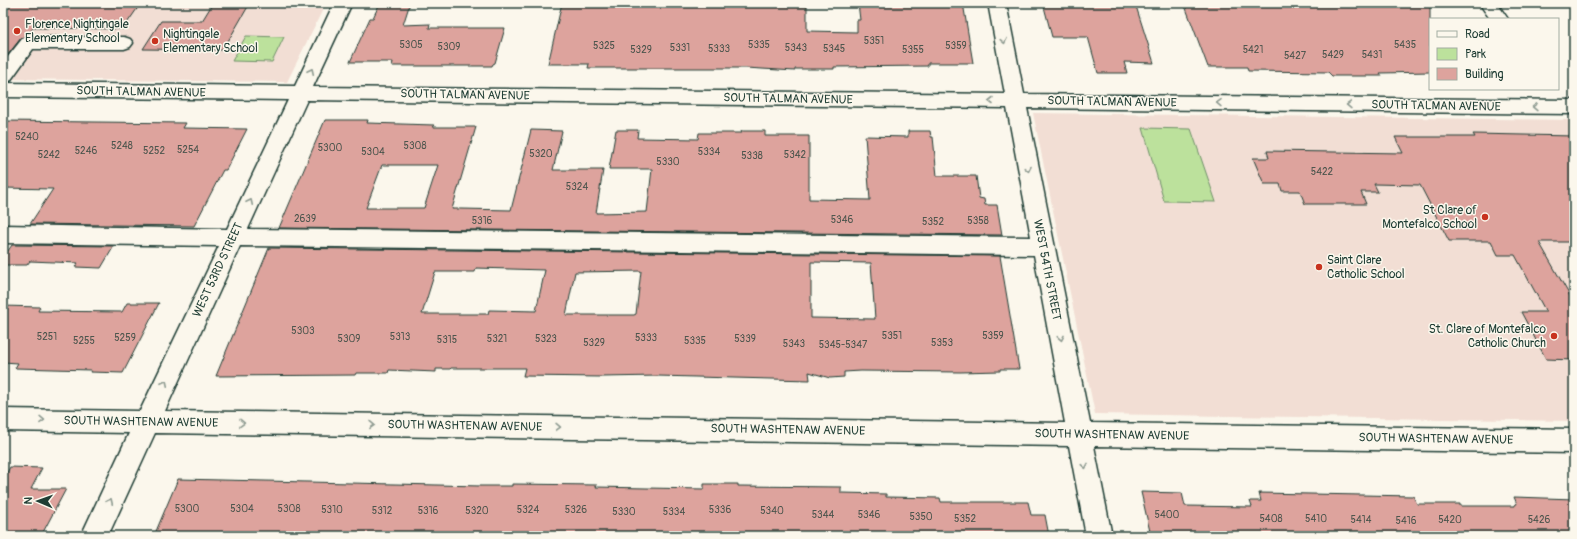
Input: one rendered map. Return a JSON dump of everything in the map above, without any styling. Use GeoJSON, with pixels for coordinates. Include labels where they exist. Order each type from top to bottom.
{"type":"FeatureCollection","features":[{"type":"Feature","properties":{"kind":"street","name":"WEST 53RD STREET"},"geometry":{"type":"LineString","coordinates":[[94,536],[343,3]]}},
{"type":"Feature","properties":{"kind":"street","name":"WEST 54TH STREET"},"geometry":{"type":"LineString","coordinates":[[997,3],[1099,536]]}},
{"type":"Feature","properties":{"kind":"street"},"geometry":{"type":"LineString","coordinates":[[1488,3],[1498,18]]}},
{"type":"Feature","properties":{"kind":"street"},"geometry":{"type":"LineString","coordinates":[[3,76],[28,43],[124,43]]}},
{"type":"Feature","properties":{"kind":"street","name":"SOUTH TALMAN AVENUE"},"geometry":{"type":"LineString","coordinates":[[3,90],[1567,107]]}},
{"type":"Feature","properties":{"kind":"street"},"geometry":{"type":"LineString","coordinates":[[1548,90],[1567,107]]}},
{"type":"Feature","properties":{"kind":"street"},"geometry":{"type":"LineString","coordinates":[[3,234],[233,238],[1043,246]]}},
{"type":"Feature","properties":{"kind":"street","name":"SOUTH WASHTENAW AVENUE"},"geometry":{"type":"LineString","coordinates":[[3,420],[1574,441]]}},
{"type":"Feature","properties":{"kind":"shaded area","name":"Nightingale Elementary School"},"geometry":{"type":"Polygon","coordinates":[[[3,3],[326,3],[287,82],[3,79],[3,3]]]}},
{"type":"Feature","properties":{"kind":"shaded area","name":"Saint Clare Catholic School"},"geometry":{"type":"Polygon","coordinates":[[[1033,113],[1574,120],[1574,421],[1095,414],[1033,113]]]}},
{"type":"Feature","properties":{"kind":"green space"},"geometry":{"type":"Polygon","coordinates":[[[246,36],[284,37],[272,62],[232,61],[246,36]]]}},
{"type":"Feature","properties":{"kind":"green space"},"geometry":{"type":"Polygon","coordinates":[[[1143,128],[1191,129],[1216,202],[1164,201],[1143,128]]]}},
{"type":"Feature","properties":{"kind":"building"},"geometry":{"type":"Polygon","coordinates":[[[3,3],[141,3],[123,29],[33,28],[27,36],[21,38],[3,61],[3,3]]]}},
{"type":"Feature","properties":{"kind":"building"},"geometry":{"type":"Polygon","coordinates":[[[213,3],[250,3],[223,50],[143,49],[161,21],[202,21],[213,3]]]}},
{"type":"Feature","properties":{"kind":"building"},"geometry":{"type":"Polygon","coordinates":[[[380,3],[410,3],[403,25],[430,24],[429,28],[505,28],[495,63],[492,66],[392,66],[393,62],[350,62],[370,18],[373,18],[380,3]]]}},
{"type":"Feature","properties":{"kind":"building"},"geometry":{"type":"Polygon","coordinates":[[[562,3],[807,3],[807,31],[857,32],[857,20],[860,20],[858,3],[963,3],[973,63],[928,63],[928,66],[834,67],[834,69],[795,69],[795,71],[746,68],[588,68],[589,64],[548,64],[562,3]]]}},
{"type":"Feature","properties":{"kind":"building"},"geometry":{"type":"Polygon","coordinates":[[[1043,3],[1135,3],[1154,63],[1124,62],[1127,73],[1098,73],[1088,37],[1052,37],[1043,3]]]}},
{"type":"Feature","properties":{"kind":"building"},"geometry":{"type":"Polygon","coordinates":[[[1184,3],[1430,3],[1429,72],[1380,73],[1382,76],[1332,76],[1328,72],[1248,71],[1247,67],[1208,67],[1184,3]]]}},
{"type":"Feature","properties":{"kind":"building"},"geometry":{"type":"Polygon","coordinates":[[[325,120],[368,120],[367,123],[434,125],[433,127],[476,127],[452,209],[511,210],[531,130],[562,131],[553,170],[603,170],[596,213],[647,212],[652,169],[609,169],[616,130],[638,130],[637,138],[698,139],[699,133],[742,133],[741,131],[765,131],[765,136],[809,136],[809,199],[870,200],[865,136],[908,137],[908,131],[930,131],[931,137],[933,137],[937,176],[976,176],[979,198],[984,199],[985,205],[997,205],[1002,235],[279,228],[325,120]],[[382,165],[366,208],[424,208],[438,165],[382,165]]]}},
{"type":"Feature","properties":{"kind":"building"},"geometry":{"type":"Polygon","coordinates":[[[3,121],[186,123],[183,128],[247,129],[226,170],[223,170],[194,226],[30,224],[53,189],[3,188],[3,121]]]}},
{"type":"Feature","properties":{"kind":"building"},"geometry":{"type":"Polygon","coordinates":[[[1473,134],[1574,136],[1574,242],[1539,242],[1574,303],[1574,362],[1573,360],[1546,359],[1521,312],[1546,312],[1515,255],[1498,255],[1491,241],[1449,241],[1420,185],[1374,184],[1378,192],[1361,192],[1366,204],[1305,204],[1300,191],[1282,191],[1280,184],[1264,184],[1253,158],[1269,158],[1267,151],[1403,153],[1395,137],[1475,137],[1473,134]]]}},
{"type":"Feature","properties":{"kind":"building"},"geometry":{"type":"Polygon","coordinates":[[[12,245],[114,246],[101,268],[75,267],[78,263],[30,261],[27,265],[3,265],[3,258],[12,245]]]}},
{"type":"Feature","properties":{"kind":"building"},"geometry":{"type":"Polygon","coordinates":[[[269,248],[1000,256],[1019,369],[960,372],[861,371],[844,372],[844,377],[830,378],[809,372],[810,380],[658,376],[523,376],[525,368],[451,368],[436,369],[436,372],[389,370],[388,373],[356,373],[355,375],[216,376],[269,248]],[[811,262],[811,318],[875,319],[871,263],[811,262]],[[476,268],[475,272],[435,272],[422,314],[488,314],[489,310],[536,311],[545,270],[476,268]],[[641,271],[575,272],[566,315],[636,314],[641,271]]]}},
{"type":"Feature","properties":{"kind":"building"},"geometry":{"type":"Polygon","coordinates":[[[127,303],[159,303],[123,373],[90,372],[91,370],[15,368],[18,363],[3,362],[3,306],[40,307],[38,311],[122,312],[127,303]]]}},
{"type":"Feature","properties":{"kind":"building"},"geometry":{"type":"Polygon","coordinates":[[[10,467],[42,468],[31,489],[66,489],[41,536],[3,536],[3,480],[10,467]]]}},
{"type":"Feature","properties":{"kind":"building"},"geometry":{"type":"Polygon","coordinates":[[[178,479],[480,486],[512,486],[512,484],[597,485],[596,487],[704,489],[704,484],[738,484],[738,486],[841,487],[841,493],[886,494],[886,497],[940,498],[941,502],[1028,502],[1031,515],[1045,515],[1049,536],[154,536],[178,479]]]}},
{"type":"Feature","properties":{"kind":"building"},"geometry":{"type":"Polygon","coordinates":[[[1141,492],[1182,493],[1185,506],[1252,507],[1250,501],[1261,501],[1259,493],[1413,496],[1417,504],[1460,504],[1460,506],[1515,506],[1515,504],[1517,504],[1514,497],[1574,499],[1574,536],[1151,536],[1141,492]]]}},
{"type":"Feature","properties":{"kind":"place","name":"Florence Nightingale Elementary School"},"geometry":{"type":"Point","coordinates":[17,31]}},
{"type":"Feature","properties":{"kind":"place","name":"Nightingale Elementary School"},"geometry":{"type":"Point","coordinates":[155,41]}},
{"type":"Feature","properties":{"kind":"place","name":"St Clare of Montefalco School"},"geometry":{"type":"Point","coordinates":[1485,217]}},
{"type":"Feature","properties":{"kind":"place","name":"Saint Clare Catholic School"},"geometry":{"type":"Point","coordinates":[1319,267]}},
{"type":"Feature","properties":{"kind":"place","name":"St. Clare of Montefalco Catholic Church"},"geometry":{"type":"Point","coordinates":[1554,336]}}]}
